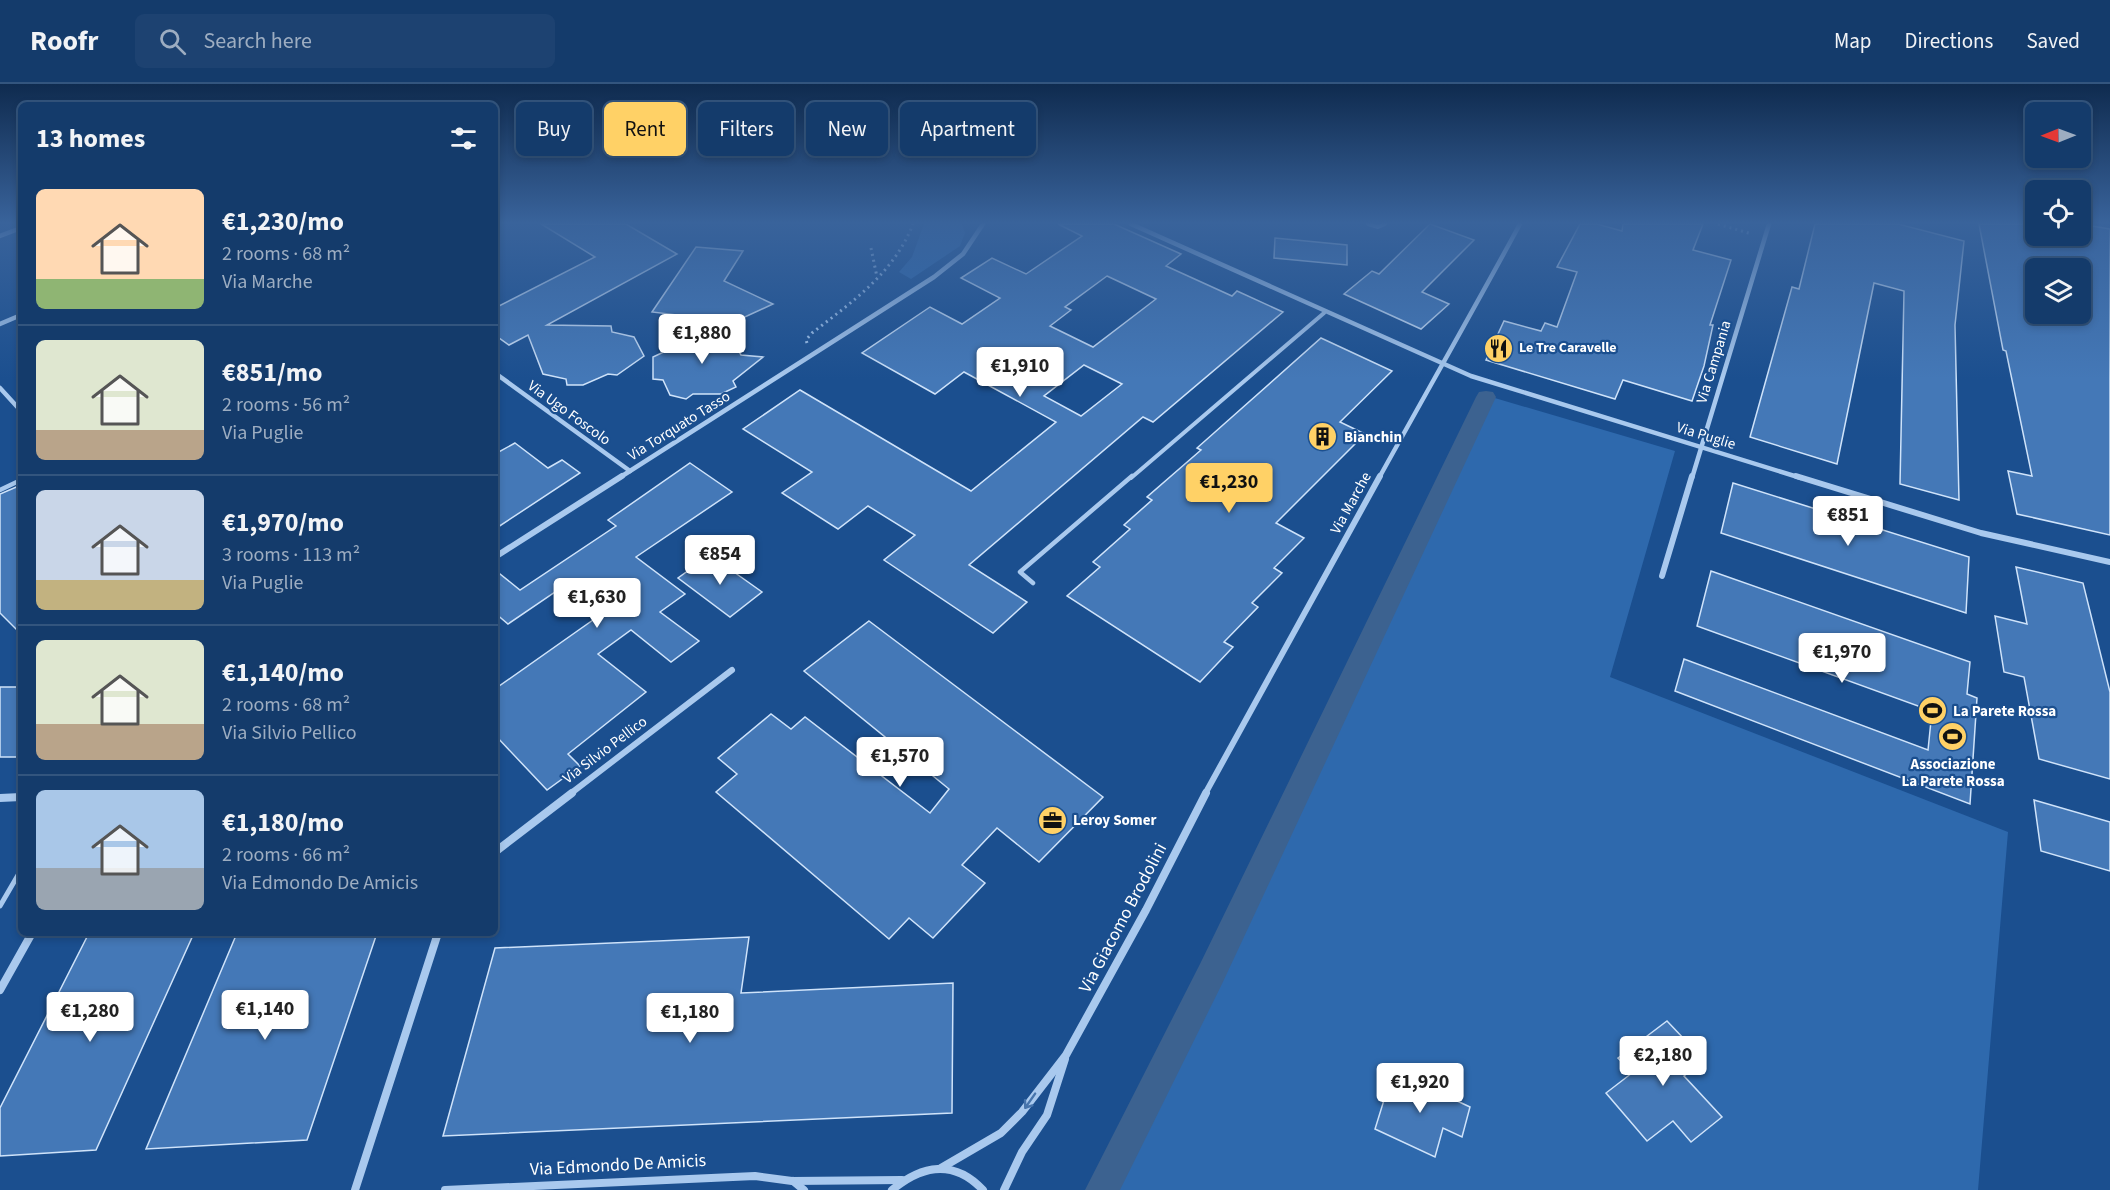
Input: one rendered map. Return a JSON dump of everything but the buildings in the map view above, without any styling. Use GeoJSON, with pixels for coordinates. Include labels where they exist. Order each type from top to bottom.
{"type":"FeatureCollection","features":[{"type":"Feature","properties":{"kind":"street","name":"Via Torquato Tasso"},"geometry":{"type":"LineString","coordinates":[[498,554],[935,276]]}},
{"type":"Feature","properties":{"kind":"street","name":"Via Puglie"},"geometry":{"type":"LineString","coordinates":[[1243,276],[1471,376],[1981,533],[2110,562]]}},
{"type":"Feature","properties":{"kind":"street","name":"Via Marche"},"geometry":{"type":"LineString","coordinates":[[1205,794],[1492,276]]}},
{"type":"Feature","properties":{"kind":"street","name":"Via Campania"},"geometry":{"type":"LineString","coordinates":[[1662,576],[1753,276]]}},
{"type":"Feature","properties":{"kind":"street"},"geometry":{"type":"LineString","coordinates":[[0,324],[18,316]]}},
{"type":"Feature","properties":{"kind":"street","name":"Via Ugo Foscolo"},"geometry":{"type":"LineString","coordinates":[[498,375],[630,471]]}},
{"type":"Feature","properties":{"kind":"street"},"geometry":{"type":"LineString","coordinates":[[0,388],[18,408]]}},
{"type":"Feature","properties":{"kind":"street","name":"Via Silvio Pellico"},"geometry":{"type":"LineString","coordinates":[[498,850],[732,670]]}},
{"type":"Feature","properties":{"kind":"street","name":"Via Giacomo Brodolini"},"geometry":{"type":"LineString","coordinates":[[941,1168],[1001,1133],[1022,1112],[1066,1055],[1146,910],[1205,794]]}},
{"type":"Feature","properties":{"kind":"street"},"geometry":{"type":"LineString","coordinates":[[0,798],[18,797]]}},
{"type":"Feature","properties":{"kind":"street"},"geometry":{"type":"LineString","coordinates":[[0,990],[30,936]]}},
{"type":"Feature","properties":{"kind":"street"},"geometry":{"type":"LineString","coordinates":[[355,1190],[437,936]]}},
{"type":"Feature","properties":{"kind":"street","name":"Via Giacomo Brodolini"},"geometry":{"type":"LineString","coordinates":[[1004,1190],[1022,1152],[1047,1115],[1066,1055]]}},
{"type":"Feature","properties":{"kind":"street"},"geometry":{"type":"LineString","coordinates":[[892,1190],[902,1180],[920,1170],[941,1168],[961,1172],[979,1184],[983,1190]]}},
{"type":"Feature","properties":{"kind":"street","name":"Via Edmondo De Amicis"},"geometry":{"type":"LineString","coordinates":[[445,1190],[755,1176],[792,1181],[902,1180]]}},
{"type":"Feature","properties":{"kind":"street","name":"Via Edmondo De Amicis"},"geometry":{"type":"LineString","coordinates":[[792,1181],[804,1190]]}},
{"type":"Feature","properties":{"kind":"lane"},"geometry":{"type":"LineString","coordinates":[[1033,583],[1020,572],[1324,313]]}},
{"type":"Feature","properties":{"kind":"lane"},"geometry":{"type":"LineString","coordinates":[[0,490],[18,481]]}},
{"type":"Feature","properties":{"kind":"lane"},"geometry":{"type":"LineString","coordinates":[[0,906],[18,875]]}},
{"type":"Feature","properties":{"kind":"path"},"geometry":{"type":"LineString","coordinates":[[810,357],[803,352],[807,346],[806,340],[879,276]]}},
{"type":"Feature","properties":{"kind":"shaded area"},"geometry":{"type":"Polygon","coordinates":[[[1488,396],[1675,451],[1610,677],[2008,832],[1978,1190],[1110,1190],[1488,396]]]}},
{"type":"Feature","properties":{"kind":"waterway"},"geometry":{"type":"LineString","coordinates":[[1102,1190],[1211,974],[1486,397]]}},
{"type":"Feature","properties":{"kind":"place","name":"Le Tre Caravelle"},"geometry":{"type":"Point","coordinates":[1498,348]}},
{"type":"Feature","properties":{"kind":"place","name":"Bianchin"},"geometry":{"type":"Point","coordinates":[1323,437]}},
{"type":"Feature","properties":{"kind":"place","name":"La Parete Rossa"},"geometry":{"type":"Point","coordinates":[1932,711]}},
{"type":"Feature","properties":{"kind":"place","name":"Associazione La Parete Rossa"},"geometry":{"type":"Point","coordinates":[1953,737]}},
{"type":"Feature","properties":{"kind":"place","name":"Leroy Somer"},"geometry":{"type":"Point","coordinates":[1052,820]}}]}
